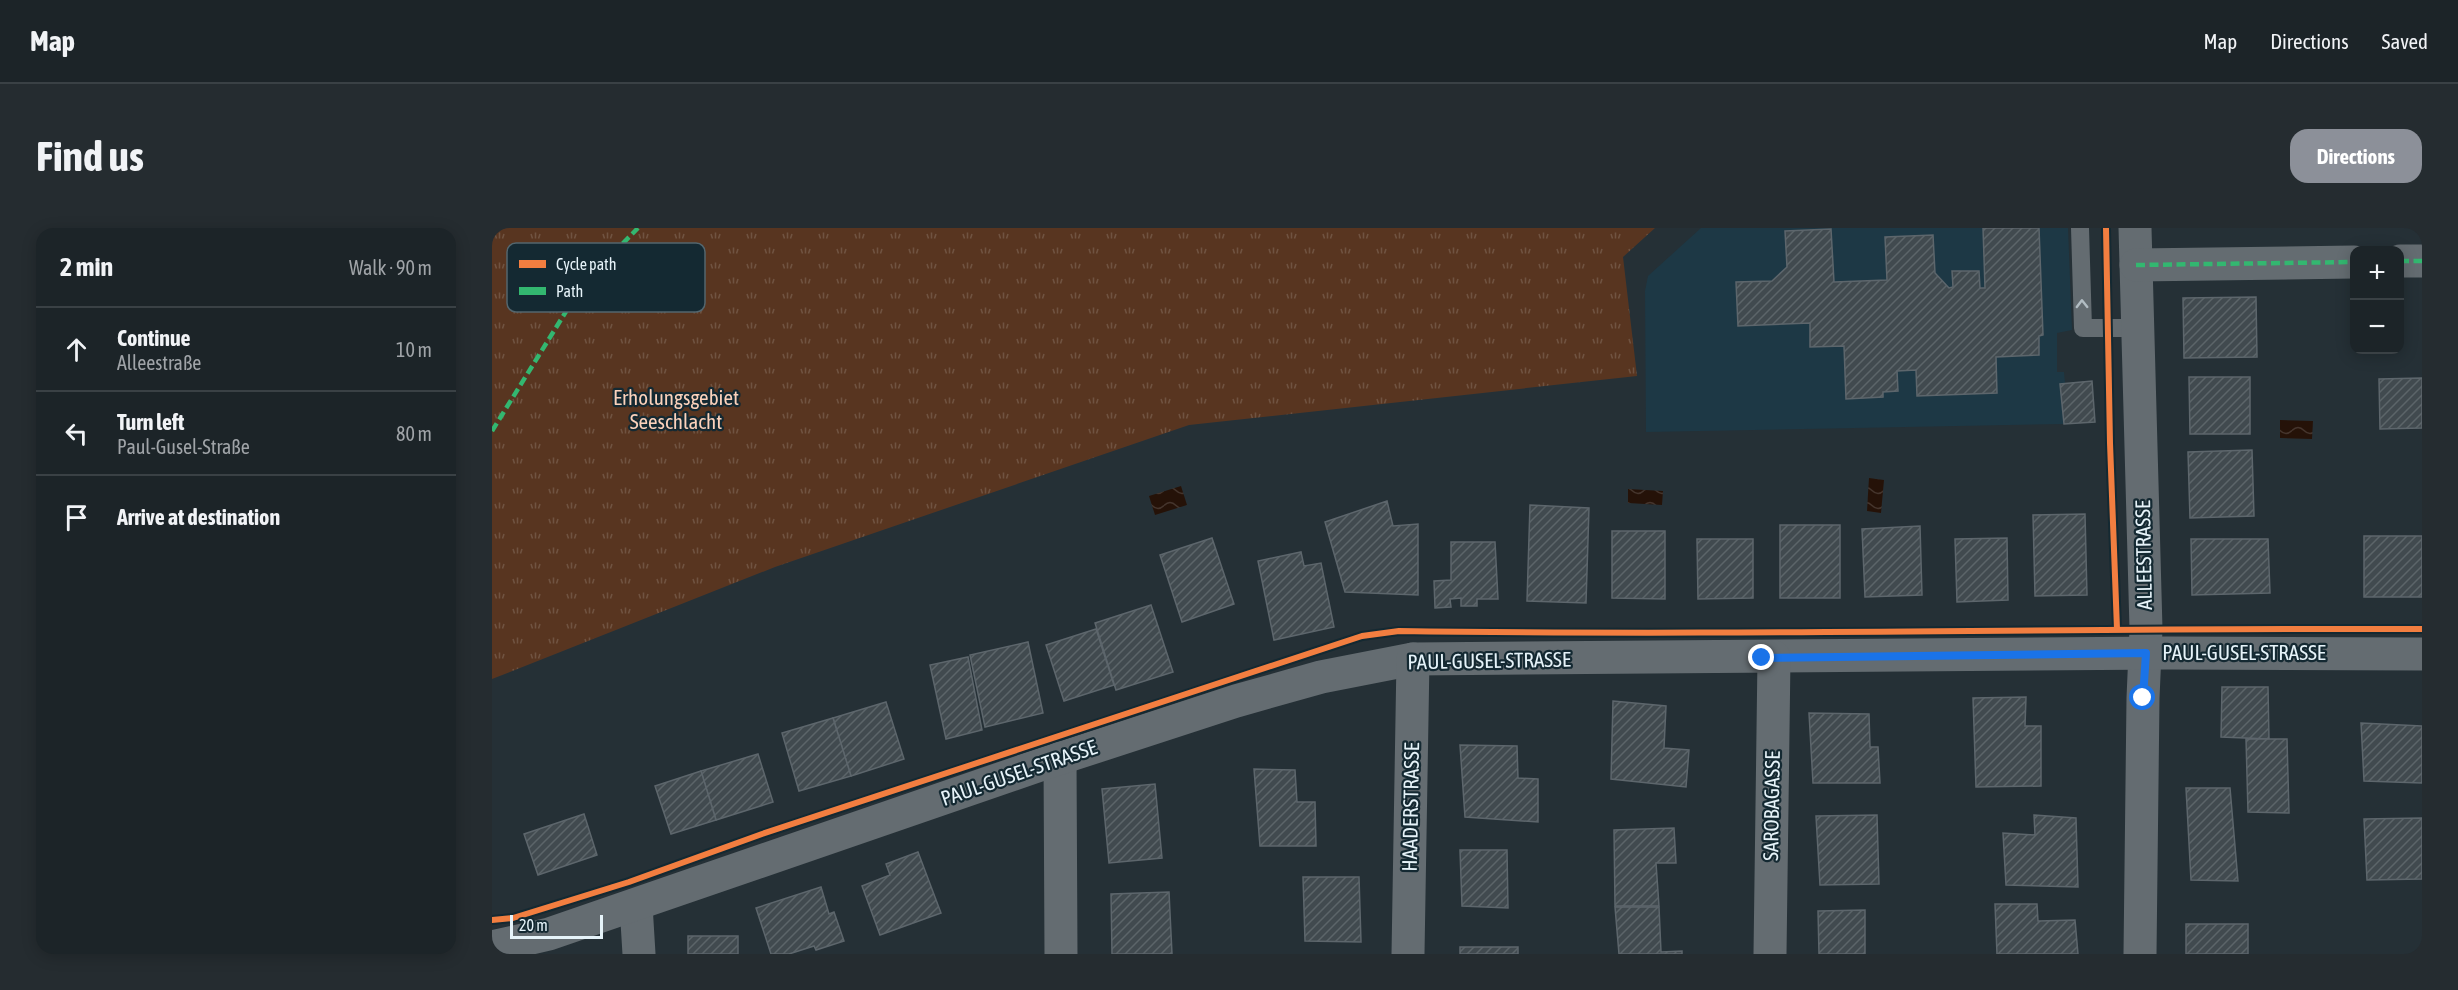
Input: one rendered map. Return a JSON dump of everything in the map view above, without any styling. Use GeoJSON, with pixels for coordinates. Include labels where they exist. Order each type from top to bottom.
{"type":"FeatureCollection","features":[{"type":"Feature","properties":{"kind":"street","name":"ALLEESTRASSE"},"geometry":{"type":"LineString","coordinates":[[2134,228],[2146,653],[2143,698],[2140,954]]}},
{"type":"Feature","properties":{"kind":"street"},"geometry":{"type":"LineString","coordinates":[[2404,261],[2422,261]]}},
{"type":"Feature","properties":{"kind":"street"},"geometry":{"type":"LineString","coordinates":[[2136,265],[2350,262]]}},
{"type":"Feature","properties":{"kind":"street","name":"PAUL-GUSEL-STRASSE"},"geometry":{"type":"LineString","coordinates":[[492,947],[549,934],[1060,758],[1236,701],[1321,677],[1413,659],[2146,653],[2422,654]]}},
{"type":"Feature","properties":{"kind":"street","name":"SAROBAGASSE"},"geometry":{"type":"LineString","coordinates":[[1770,954],[1774,657]]}},
{"type":"Feature","properties":{"kind":"street","name":"HAADERSTRASSE"},"geometry":{"type":"LineString","coordinates":[[1407,954],[1413,659]]}},
{"type":"Feature","properties":{"kind":"street"},"geometry":{"type":"LineString","coordinates":[[1060,758],[1061,954]]}},
{"type":"Feature","properties":{"kind":"street"},"geometry":{"type":"LineString","coordinates":[[636,905],[639,954]]}},
{"type":"Feature","properties":{"kind":"lane"},"geometry":{"type":"LineString","coordinates":[[2080,228],[2083,328],[2138,328]]}},
{"type":"Feature","properties":{"kind":"shaded area"},"geometry":{"type":"Polygon","coordinates":[[[1701,228],[2068,228],[2072,330],[2057,333],[2057,372],[2064,372],[2065,384],[2060,385],[2064,424],[1646,432],[1645,291],[1648,276],[1701,228]]]}},
{"type":"Feature","properties":{"kind":"green space","name":"Erholungsgebiet Seeschlacht"},"geometry":{"type":"Polygon","coordinates":[[[492,228],[1655,228],[1623,257],[1637,376],[1189,425],[775,567],[492,679],[492,228]]]}},
{"type":"Feature","properties":{"kind":"water"},"geometry":{"type":"Polygon","coordinates":[[[2280,420],[2313,421],[2312,439],[2280,438],[2280,420]]]}},
{"type":"Feature","properties":{"kind":"water"},"geometry":{"type":"Polygon","coordinates":[[[1869,478],[1884,480],[1881,513],[1867,511],[1869,478]]]}},
{"type":"Feature","properties":{"kind":"water"},"geometry":{"type":"Polygon","coordinates":[[[1181,486],[1187,505],[1155,515],[1149,496],[1181,486]]]}},
{"type":"Feature","properties":{"kind":"water"},"geometry":{"type":"Polygon","coordinates":[[[1628,489],[1663,491],[1662,505],[1628,503],[1628,489]]]}},
{"type":"Feature","properties":{"kind":"building"},"geometry":{"type":"Polygon","coordinates":[[[1983,228],[2039,228],[2043,335],[2039,336],[2039,355],[1996,357],[1997,393],[1917,396],[1916,370],[1897,371],[1898,391],[1883,392],[1883,397],[1846,399],[1844,346],[1810,347],[1810,323],[1738,326],[1736,282],[1772,281],[1787,267],[1785,231],[1831,229],[1834,282],[1887,280],[1885,237],[1933,235],[1935,273],[1949,288],[1953,287],[1952,271],[1979,271],[1980,288],[1985,288],[1983,228]]]}},
{"type":"Feature","properties":{"kind":"building"},"geometry":{"type":"Polygon","coordinates":[[[2256,297],[2257,357],[2184,358],[2183,298],[2256,297]]]}},
{"type":"Feature","properties":{"kind":"building"},"geometry":{"type":"Polygon","coordinates":[[[2189,377],[2250,377],[2250,434],[2190,434],[2189,377]]]}},
{"type":"Feature","properties":{"kind":"building"},"geometry":{"type":"Polygon","coordinates":[[[2422,378],[2422,428],[2380,429],[2379,379],[2422,378]]]}},
{"type":"Feature","properties":{"kind":"building"},"geometry":{"type":"Polygon","coordinates":[[[2092,381],[2095,422],[2064,424],[2060,384],[2092,381]]]}},
{"type":"Feature","properties":{"kind":"building"},"geometry":{"type":"Polygon","coordinates":[[[2252,450],[2254,516],[2190,518],[2188,452],[2252,450]]]}},
{"type":"Feature","properties":{"kind":"building"},"geometry":{"type":"Polygon","coordinates":[[[1387,501],[1393,526],[1418,524],[1418,595],[1345,592],[1325,522],[1387,501]]]}},
{"type":"Feature","properties":{"kind":"building"},"geometry":{"type":"Polygon","coordinates":[[[1530,505],[1589,508],[1586,603],[1527,601],[1530,505]]]}},
{"type":"Feature","properties":{"kind":"building"},"geometry":{"type":"Polygon","coordinates":[[[2085,514],[2087,595],[2035,596],[2033,515],[2085,514]]]}},
{"type":"Feature","properties":{"kind":"building"},"geometry":{"type":"Polygon","coordinates":[[[1780,525],[1840,525],[1840,598],[1780,598],[1780,525]]]}},
{"type":"Feature","properties":{"kind":"building"},"geometry":{"type":"Polygon","coordinates":[[[1920,526],[1922,595],[1865,597],[1862,529],[1920,526]]]}},
{"type":"Feature","properties":{"kind":"building"},"geometry":{"type":"Polygon","coordinates":[[[1612,531],[1665,531],[1665,599],[1612,598],[1612,531]]]}},
{"type":"Feature","properties":{"kind":"building"},"geometry":{"type":"Polygon","coordinates":[[[2364,536],[2422,536],[2422,597],[2364,597],[2364,536]]]}},
{"type":"Feature","properties":{"kind":"building"},"geometry":{"type":"Polygon","coordinates":[[[1212,538],[1234,604],[1182,622],[1160,555],[1212,538]]]}},
{"type":"Feature","properties":{"kind":"building"},"geometry":{"type":"Polygon","coordinates":[[[2007,538],[2008,600],[1957,602],[1955,539],[2007,538]]]}},
{"type":"Feature","properties":{"kind":"building"},"geometry":{"type":"Polygon","coordinates":[[[1697,539],[1753,539],[1753,598],[1698,599],[1697,539]]]}},
{"type":"Feature","properties":{"kind":"building"},"geometry":{"type":"Polygon","coordinates":[[[2191,539],[2268,539],[2270,593],[2192,595],[2191,539]]]}},
{"type":"Feature","properties":{"kind":"building"},"geometry":{"type":"Polygon","coordinates":[[[1451,542],[1495,542],[1498,599],[1477,599],[1477,606],[1461,606],[1461,598],[1450,599],[1451,607],[1435,608],[1434,581],[1451,580],[1451,542]]]}},
{"type":"Feature","properties":{"kind":"building"},"geometry":{"type":"Polygon","coordinates":[[[1301,552],[1304,566],[1321,563],[1334,627],[1274,640],[1258,561],[1301,552]]]}},
{"type":"Feature","properties":{"kind":"building"},"geometry":{"type":"Polygon","coordinates":[[[1151,605],[1173,672],[1116,690],[1095,623],[1151,605]]]}},
{"type":"Feature","properties":{"kind":"building"},"geometry":{"type":"Polygon","coordinates":[[[1096,629],[1114,685],[1064,701],[1046,645],[1096,629]]]}},
{"type":"Feature","properties":{"kind":"building"},"geometry":{"type":"Polygon","coordinates":[[[1028,642],[1043,713],[985,727],[970,655],[1028,642]]]}},
{"type":"Feature","properties":{"kind":"building"},"geometry":{"type":"Polygon","coordinates":[[[968,657],[982,730],[946,739],[930,665],[968,657]]]}},
{"type":"Feature","properties":{"kind":"building"},"geometry":{"type":"Polygon","coordinates":[[[2222,687],[2268,687],[2269,739],[2221,737],[2222,687]]]}},
{"type":"Feature","properties":{"kind":"building"},"geometry":{"type":"Polygon","coordinates":[[[2026,697],[2025,726],[2041,726],[2041,786],[1976,787],[1973,698],[2026,697]]]}},
{"type":"Feature","properties":{"kind":"building"},"geometry":{"type":"Polygon","coordinates":[[[1613,701],[1666,706],[1664,748],[1689,750],[1686,787],[1611,779],[1613,701]]]}},
{"type":"Feature","properties":{"kind":"building"},"geometry":{"type":"Polygon","coordinates":[[[886,702],[904,759],[851,776],[833,718],[886,702]]]}},
{"type":"Feature","properties":{"kind":"building"},"geometry":{"type":"Polygon","coordinates":[[[1809,713],[1869,714],[1870,747],[1878,747],[1880,783],[1813,783],[1809,713]]]}},
{"type":"Feature","properties":{"kind":"building"},"geometry":{"type":"Polygon","coordinates":[[[833,718],[851,776],[799,791],[782,733],[833,718]]]}},
{"type":"Feature","properties":{"kind":"building"},"geometry":{"type":"Polygon","coordinates":[[[2361,723],[2422,726],[2422,783],[2364,781],[2361,723]]]}},
{"type":"Feature","properties":{"kind":"building"},"geometry":{"type":"Polygon","coordinates":[[[2246,739],[2287,739],[2289,813],[2248,812],[2246,739]]]}},
{"type":"Feature","properties":{"kind":"building"},"geometry":{"type":"Polygon","coordinates":[[[1460,745],[1517,746],[1518,778],[1538,779],[1538,822],[1465,817],[1460,745]]]}},
{"type":"Feature","properties":{"kind":"building"},"geometry":{"type":"Polygon","coordinates":[[[758,754],[773,802],[716,820],[701,771],[758,754]]]}},
{"type":"Feature","properties":{"kind":"building"},"geometry":{"type":"Polygon","coordinates":[[[1254,769],[1295,770],[1297,802],[1315,802],[1316,846],[1260,846],[1254,769]]]}},
{"type":"Feature","properties":{"kind":"building"},"geometry":{"type":"Polygon","coordinates":[[[701,771],[716,820],[671,834],[655,786],[701,771]]]}},
{"type":"Feature","properties":{"kind":"building"},"geometry":{"type":"Polygon","coordinates":[[[1155,784],[1162,858],[1109,863],[1102,789],[1155,784]]]}},
{"type":"Feature","properties":{"kind":"building"},"geometry":{"type":"Polygon","coordinates":[[[2186,788],[2230,788],[2238,881],[2191,880],[2186,788]]]}},
{"type":"Feature","properties":{"kind":"building"},"geometry":{"type":"Polygon","coordinates":[[[584,814],[597,855],[538,875],[524,834],[584,814]]]}},
{"type":"Feature","properties":{"kind":"building"},"geometry":{"type":"Polygon","coordinates":[[[1877,815],[1879,884],[1820,885],[1816,816],[1877,815]]]}},
{"type":"Feature","properties":{"kind":"building"},"geometry":{"type":"Polygon","coordinates":[[[2034,815],[2076,818],[2078,887],[2006,885],[2003,833],[2035,835],[2034,815]]]}},
{"type":"Feature","properties":{"kind":"building"},"geometry":{"type":"Polygon","coordinates":[[[2422,818],[2422,879],[2367,880],[2364,819],[2422,818]]]}},
{"type":"Feature","properties":{"kind":"building"},"geometry":{"type":"Polygon","coordinates":[[[1674,828],[1676,863],[1656,863],[1659,906],[1615,906],[1614,830],[1674,828]]]}},
{"type":"Feature","properties":{"kind":"building"},"geometry":{"type":"Polygon","coordinates":[[[1460,850],[1507,850],[1508,908],[1462,906],[1460,850]]]}},
{"type":"Feature","properties":{"kind":"building"},"geometry":{"type":"Polygon","coordinates":[[[918,852],[941,913],[880,935],[862,886],[890,875],[886,864],[918,852]]]}},
{"type":"Feature","properties":{"kind":"building"},"geometry":{"type":"Polygon","coordinates":[[[1303,877],[1359,877],[1361,942],[1305,941],[1303,877]]]}},
{"type":"Feature","properties":{"kind":"building"},"geometry":{"type":"Polygon","coordinates":[[[821,887],[829,914],[834,912],[844,941],[816,950],[814,946],[789,954],[771,954],[756,908],[821,887]]]}},
{"type":"Feature","properties":{"kind":"building"},"geometry":{"type":"Polygon","coordinates":[[[1169,892],[1172,954],[1112,954],[1111,894],[1169,892]]]}},
{"type":"Feature","properties":{"kind":"building"},"geometry":{"type":"Polygon","coordinates":[[[1995,904],[2037,904],[2038,921],[2075,920],[2078,954],[1997,954],[1995,904]]]}},
{"type":"Feature","properties":{"kind":"building"},"geometry":{"type":"Polygon","coordinates":[[[1615,907],[1659,907],[1661,952],[1682,951],[1682,954],[1619,954],[1615,907]]]}},
{"type":"Feature","properties":{"kind":"building"},"geometry":{"type":"Polygon","coordinates":[[[1865,910],[1865,954],[1819,954],[1818,911],[1865,910]]]}},
{"type":"Feature","properties":{"kind":"building"},"geometry":{"type":"Polygon","coordinates":[[[2186,924],[2248,924],[2248,954],[2186,954],[2186,924]]]}},
{"type":"Feature","properties":{"kind":"building"},"geometry":{"type":"Polygon","coordinates":[[[688,936],[738,936],[738,954],[688,954],[688,936]]]}},
{"type":"Feature","properties":{"kind":"building"},"geometry":{"type":"Polygon","coordinates":[[[1460,947],[1518,947],[1518,954],[1460,954],[1460,947]]]}},
{"type":"Feature","properties":{"kind":"marked path"},"geometry":{"type":"LineString","coordinates":[[623,243],[638,228]]}},
{"type":"Feature","properties":{"kind":"marked path"},"geometry":{"type":"LineString","coordinates":[[2404,261],[2422,261]]}},
{"type":"Feature","properties":{"kind":"marked path"},"geometry":{"type":"LineString","coordinates":[[2136,265],[2350,262]]}},
{"type":"Feature","properties":{"kind":"marked path"},"geometry":{"type":"LineString","coordinates":[[492,431],[566,312]]}},
{"type":"Feature","properties":{"kind":"cycle path"},"geometry":{"type":"LineString","coordinates":[[2106,228],[2110,443],[2117,629]]}},
{"type":"Feature","properties":{"kind":"cycle path"},"geometry":{"type":"LineString","coordinates":[[492,920],[513,918],[629,882],[762,834],[1362,636],[1399,631],[1655,633],[2422,629]]}},
{"type":"Feature","properties":{"kind":"route"},"geometry":{"type":"LineString","coordinates":[[1762,658],[2146,653],[2143,698]]}}]}
